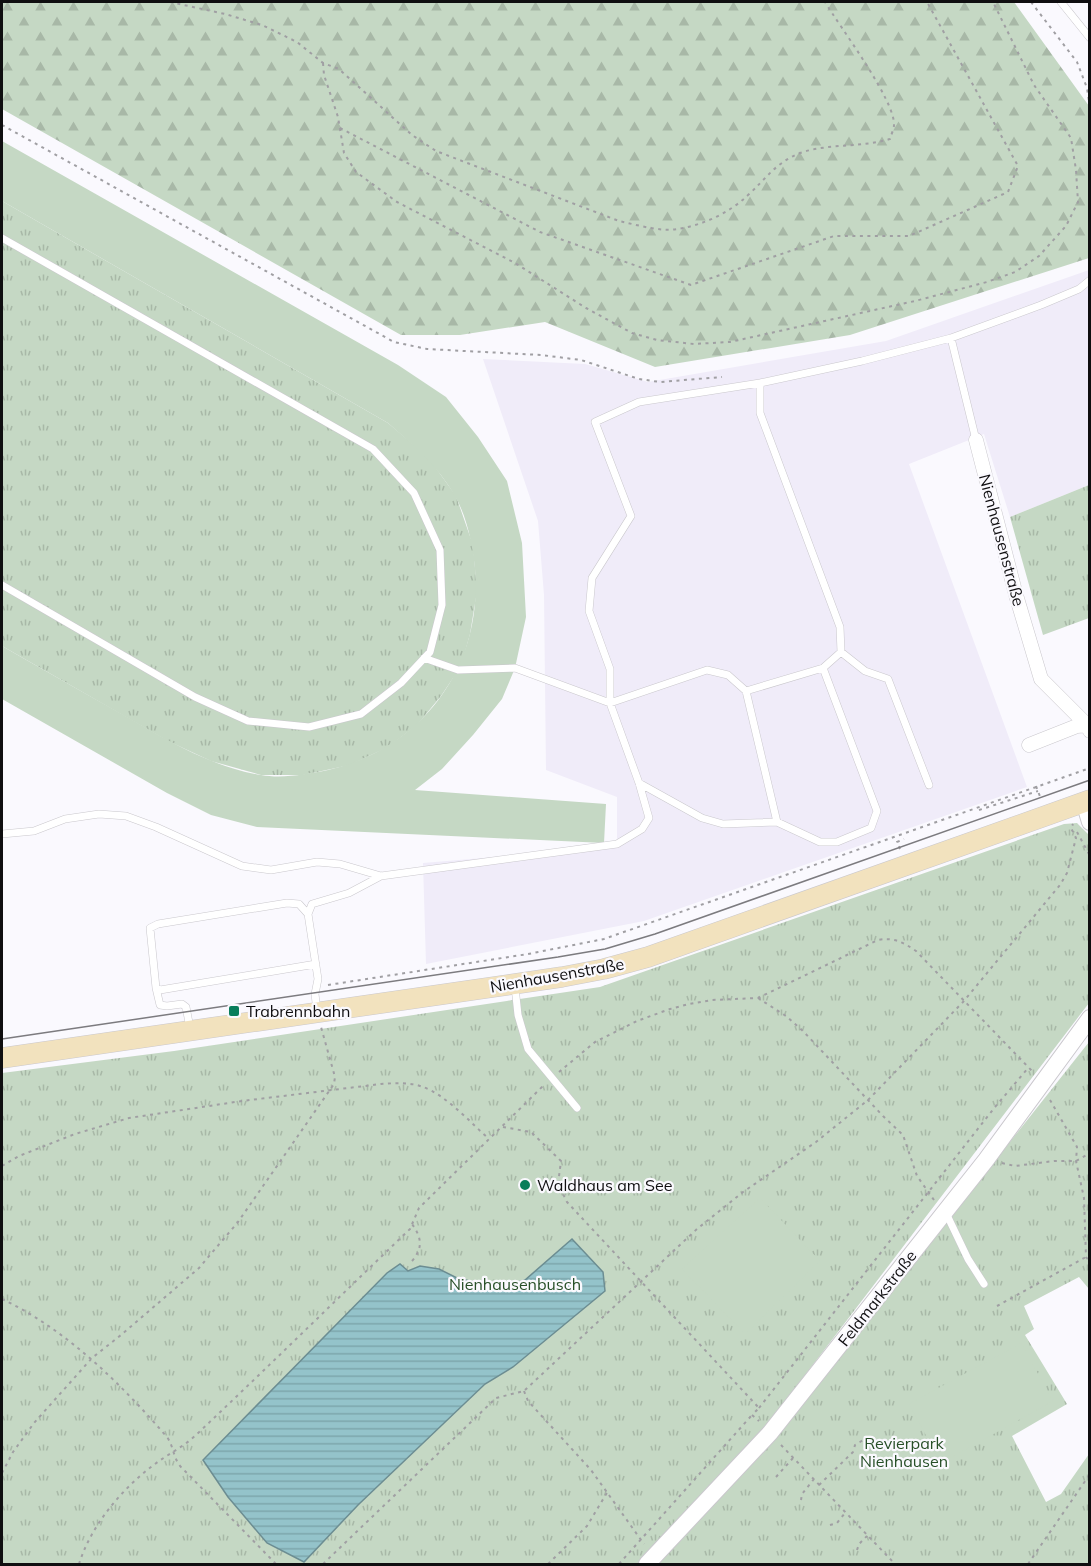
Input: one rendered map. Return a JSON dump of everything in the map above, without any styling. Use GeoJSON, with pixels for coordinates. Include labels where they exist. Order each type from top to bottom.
{"type":"FeatureCollection","features":[{"type":"Feature","properties":{"kind":"main road","name":"Nienhausenstraße"},"geometry":{"type":"LineString","coordinates":[[2,1058],[191,1032],[604,969],[648,957],[1087,801]]}},
{"type":"Feature","properties":{"kind":"street","name":"Nienhausenstraße"},"geometry":{"type":"LineString","coordinates":[[976,440],[1016,595],[1041,679],[1089,727]]}},
{"type":"Feature","properties":{"kind":"street","name":"Nienhausenstraße"},"geometry":{"type":"LineString","coordinates":[[1029,744],[1077,726],[1089,727]]}},
{"type":"Feature","properties":{"kind":"street"},"geometry":{"type":"LineString","coordinates":[[1087,801],[1089,822]]}},
{"type":"Feature","properties":{"kind":"street","name":"Feldmarkstraße"},"geometry":{"type":"LineString","coordinates":[[650,1562],[770,1433],[986,1160],[1089,1018]]}},
{"type":"Feature","properties":{"kind":"lane"},"geometry":{"type":"LineString","coordinates":[[1061,2],[1089,38]]}},
{"type":"Feature","properties":{"kind":"lane"},"geometry":{"type":"LineString","coordinates":[[2,238],[373,449],[414,493],[440,550],[442,605],[430,652],[401,683],[360,714],[309,727],[248,721],[195,697],[2,585]]}},
{"type":"Feature","properties":{"kind":"lane"},"geometry":{"type":"LineString","coordinates":[[317,1013],[315,994],[318,979],[308,914],[312,904],[349,893],[381,876],[616,844],[642,829],[649,818],[610,703],[610,669],[589,611],[592,578],[631,516],[595,422],[639,402],[760,383],[862,361],[951,338],[1041,306],[1079,289],[1089,280]]}},
{"type":"Feature","properties":{"kind":"lane","name":"Nienhausenstraße"},"geometry":{"type":"LineString","coordinates":[[951,338],[976,440]]}},
{"type":"Feature","properties":{"kind":"lane"},"geometry":{"type":"LineString","coordinates":[[760,383],[760,413],[840,627],[841,652],[865,671],[888,679],[929,785]]}},
{"type":"Feature","properties":{"kind":"lane"},"geometry":{"type":"LineString","coordinates":[[746,691],[823,668],[841,652]]}},
{"type":"Feature","properties":{"kind":"lane"},"geometry":{"type":"LineString","coordinates":[[424,658],[458,670],[515,668],[610,703],[707,670],[728,675],[746,691],[777,822]]}},
{"type":"Feature","properties":{"kind":"lane"},"geometry":{"type":"LineString","coordinates":[[639,783],[702,818],[723,824],[777,822],[820,842],[837,842],[871,828],[877,811],[823,668]]}},
{"type":"Feature","properties":{"kind":"lane"},"geometry":{"type":"LineString","coordinates":[[2,834],[34,831],[65,819],[99,814],[126,816],[242,866],[271,870],[317,862],[340,864],[381,876]]}},
{"type":"Feature","properties":{"kind":"lane"},"geometry":{"type":"LineString","coordinates":[[191,1032],[186,1007],[182,1004],[160,1005],[150,928],[158,924],[287,903],[299,904],[308,914]]}},
{"type":"Feature","properties":{"kind":"lane"},"geometry":{"type":"LineString","coordinates":[[156,988],[160,990],[316,964]]}},
{"type":"Feature","properties":{"kind":"lane"},"geometry":{"type":"LineString","coordinates":[[515,984],[518,1015],[528,1049],[577,1108]]}},
{"type":"Feature","properties":{"kind":"lane"},"geometry":{"type":"LineString","coordinates":[[945,1210],[968,1259],[984,1284]]}},
{"type":"Feature","properties":{"kind":"path"},"geometry":{"type":"LineString","coordinates":[[170,2],[225,14],[262,26],[297,42],[323,63],[339,69],[412,135],[436,151],[619,221],[649,228],[677,229],[716,217],[746,196],[772,168],[800,153],[837,145],[876,143],[890,139],[894,126],[891,110],[873,77],[825,2]]}},
{"type":"Feature","properties":{"kind":"path"},"geometry":{"type":"LineString","coordinates":[[340,128],[540,232],[691,285],[834,236],[909,236],[1008,192],[1018,166],[927,2]]}},
{"type":"Feature","properties":{"kind":"path"},"geometry":{"type":"LineString","coordinates":[[323,63],[344,153],[356,172],[397,202],[515,263],[632,333],[657,340],[694,344],[730,342],[915,301],[987,282],[1015,272],[1039,256],[1066,226],[1078,202],[1071,138],[1034,85],[993,2]]}},
{"type":"Feature","properties":{"kind":"path"},"geometry":{"type":"LineString","coordinates":[[1031,2],[1077,62],[1087,88],[1089,108]]}},
{"type":"Feature","properties":{"kind":"path"},"geometry":{"type":"LineString","coordinates":[[2,125],[394,342],[427,349],[541,355],[581,360],[639,379],[660,382],[730,376]]}},
{"type":"Feature","properties":{"kind":"path"},"geometry":{"type":"LineString","coordinates":[[316,987],[528,954],[604,939],[1089,768]]}},
{"type":"Feature","properties":{"kind":"path"},"geometry":{"type":"LineString","coordinates":[[1036,786],[1042,802]]}},
{"type":"Feature","properties":{"kind":"path"},"geometry":{"type":"LineString","coordinates":[[979,810],[1038,791]]}},
{"type":"Feature","properties":{"kind":"path"},"geometry":{"type":"LineString","coordinates":[[323,1564],[496,1398],[524,1391],[697,1228],[743,1192],[816,1142],[868,1100],[963,1002],[1060,885],[1067,873],[1076,838],[1071,828],[1073,824],[1089,856]]}},
{"type":"Feature","properties":{"kind":"path"},"geometry":{"type":"LineString","coordinates":[[79,1564],[83,1552],[111,1506],[137,1478],[194,1437],[410,1229],[419,1208],[579,1053],[595,1042],[637,1021],[688,1004],[712,1000],[759,998],[859,949],[887,938],[896,939],[916,951],[963,1002],[1029,1067],[1041,1084],[1077,1147],[1076,1161],[1084,1198],[1086,1257],[1089,1262]]}},
{"type":"Feature","properties":{"kind":"path"},"geometry":{"type":"LineString","coordinates":[[759,998],[803,1030],[903,1135],[917,1176],[928,1194],[945,1210]]}},
{"type":"Feature","properties":{"kind":"path"},"geometry":{"type":"LineString","coordinates":[[2,1473],[13,1452],[34,1423],[92,1358],[199,1268],[238,1222],[330,1091],[334,1084],[334,1077],[317,1013]]}},
{"type":"Feature","properties":{"kind":"path"},"geometry":{"type":"LineString","coordinates":[[619,1564],[759,1408],[1029,1067]]}},
{"type":"Feature","properties":{"kind":"path"},"geometry":{"type":"LineString","coordinates":[[2,1166],[19,1156],[75,1134],[129,1118],[230,1102],[397,1083],[423,1087],[447,1102],[489,1138]]}},
{"type":"Feature","properties":{"kind":"path"},"geometry":{"type":"LineString","coordinates":[[501,1127],[531,1132],[561,1161],[558,1184],[567,1202],[759,1408]]}},
{"type":"Feature","properties":{"kind":"path"},"geometry":{"type":"LineString","coordinates":[[986,1160],[1014,1166],[1076,1161],[1089,1153]]}},
{"type":"Feature","properties":{"kind":"path"},"geometry":{"type":"LineString","coordinates":[[412,1224],[420,1235],[421,1245],[412,1261]]}},
{"type":"Feature","properties":{"kind":"path"},"geometry":{"type":"LineString","coordinates":[[997,1306],[1086,1257]]}},
{"type":"Feature","properties":{"kind":"path"},"geometry":{"type":"LineString","coordinates":[[2,1299],[18,1306],[92,1358],[168,1437],[174,1451],[175,1461],[276,1564]]}},
{"type":"Feature","properties":{"kind":"path"},"geometry":{"type":"LineString","coordinates":[[524,1391],[528,1401],[585,1462],[608,1491],[642,1540],[650,1562]]}},
{"type":"Feature","properties":{"kind":"path"},"geometry":{"type":"LineString","coordinates":[[752,1415],[895,1564]]}},
{"type":"Feature","properties":{"kind":"path"},"geometry":{"type":"LineString","coordinates":[[819,1485],[853,1452],[855,1445],[865,1439]]}},
{"type":"Feature","properties":{"kind":"path"},"geometry":{"type":"LineString","coordinates":[[776,1477],[793,1458]]}},
{"type":"Feature","properties":{"kind":"path"},"geometry":{"type":"LineString","coordinates":[[1028,1564],[1089,1474]]}},
{"type":"Feature","properties":{"kind":"path"},"geometry":{"type":"LineString","coordinates":[[801,1500],[802,1494],[814,1479]]}},
{"type":"Feature","properties":{"kind":"path"},"geometry":{"type":"LineString","coordinates":[[548,1564],[587,1526],[608,1491]]}},
{"type":"Feature","properties":{"kind":"path"},"geometry":{"type":"LineString","coordinates":[[830,1525],[837,1523],[846,1513]]}},
{"type":"Feature","properties":{"kind":"path"},"geometry":{"type":"LineString","coordinates":[[857,1550],[859,1544],[867,1536]]}},
{"type":"Feature","properties":{"kind":"shaded area"},"geometry":{"type":"Polygon","coordinates":[[[1089,270],[1089,485],[1010,517],[984,434],[909,464],[1027,787],[644,921],[426,964],[423,863],[617,847],[617,797],[546,770],[544,595],[538,521],[483,359],[585,364],[648,382],[886,341],[1089,270]]]}},
{"type":"Feature","properties":{"kind":"green space"},"geometry":{"type":"Polygon","coordinates":[[[2,2],[1014,2],[1089,106],[1089,258],[850,335],[655,367],[545,322],[460,335],[401,335],[2,109],[2,2]]]}},
{"type":"Feature","properties":{"kind":"green space"},"geometry":{"type":"Polygon","coordinates":[[[2,141],[398,365],[446,397],[478,437],[507,481],[522,543],[526,617],[515,668],[502,699],[442,769],[415,790],[606,804],[604,843],[257,827],[211,815],[167,793],[2,699],[2,646],[171,741],[224,765],[261,775],[278,776],[295,776],[328,770],[362,759],[392,743],[418,722],[440,698],[457,669],[469,638],[475,605],[475,569],[469,532],[455,496],[433,466],[407,439],[388,423],[2,201],[2,141]]]}},
{"type":"Feature","properties":{"kind":"green space"},"geometry":{"type":"Polygon","coordinates":[[[2,201],[388,423],[428,457],[456,496],[473,545],[477,591],[470,634],[461,666],[441,696],[417,725],[388,747],[350,765],[303,775],[261,775],[211,761],[168,741],[2,646],[2,201]]]}},
{"type":"Feature","properties":{"kind":"green space"},"geometry":{"type":"Polygon","coordinates":[[[1089,485],[1089,618],[1043,635],[1010,517],[1089,485]]]}},
{"type":"Feature","properties":{"kind":"green space","name":"Nienhausenbusch"},"geometry":{"type":"Polygon","coordinates":[[[1077,823],[1089,835],[1089,1003],[770,1421],[641,1564],[2,1564],[2,1073],[174,1051],[600,987],[1064,824],[1077,823]]]}},
{"type":"Feature","properties":{"kind":"green space","name":"Revierpark Nienhausen"},"geometry":{"type":"Polygon","coordinates":[[[1089,1042],[1089,1289],[1079,1277],[1024,1306],[1034,1329],[1025,1335],[1067,1404],[1012,1436],[1046,1502],[1061,1494],[1089,1454],[1089,1564],[657,1564],[780,1432],[1089,1042]]]}},
{"type":"Feature","properties":{"kind":"green space"},"geometry":{"type":"Polygon","coordinates":[[[760,1198],[820,1261],[745,1334],[682,1269],[760,1198]]]}},
{"type":"Feature","properties":{"kind":"green space"},"geometry":{"type":"Polygon","coordinates":[[[1021,1343],[1053,1401],[941,1463],[909,1404],[1021,1343]]]}},
{"type":"Feature","properties":{"kind":"water"},"geometry":{"type":"Polygon","coordinates":[[[572,1239],[603,1272],[605,1291],[513,1367],[485,1384],[358,1505],[304,1562],[267,1543],[228,1497],[203,1460],[387,1273],[400,1264],[408,1271],[420,1266],[439,1269],[457,1278],[499,1288],[525,1280],[572,1239]]]}},
{"type":"Feature","properties":{"kind":"tram line"},"geometry":{"type":"LineString","coordinates":[[2,1039],[605,949],[655,934],[1090,780]]}},
{"type":"Feature","properties":{"kind":"place","name":"Trabrennbahn"},"geometry":{"type":"Point","coordinates":[234,1011]}},
{"type":"Feature","properties":{"kind":"place","name":"Waldhaus am See"},"geometry":{"type":"Point","coordinates":[525,1185]}}]}
